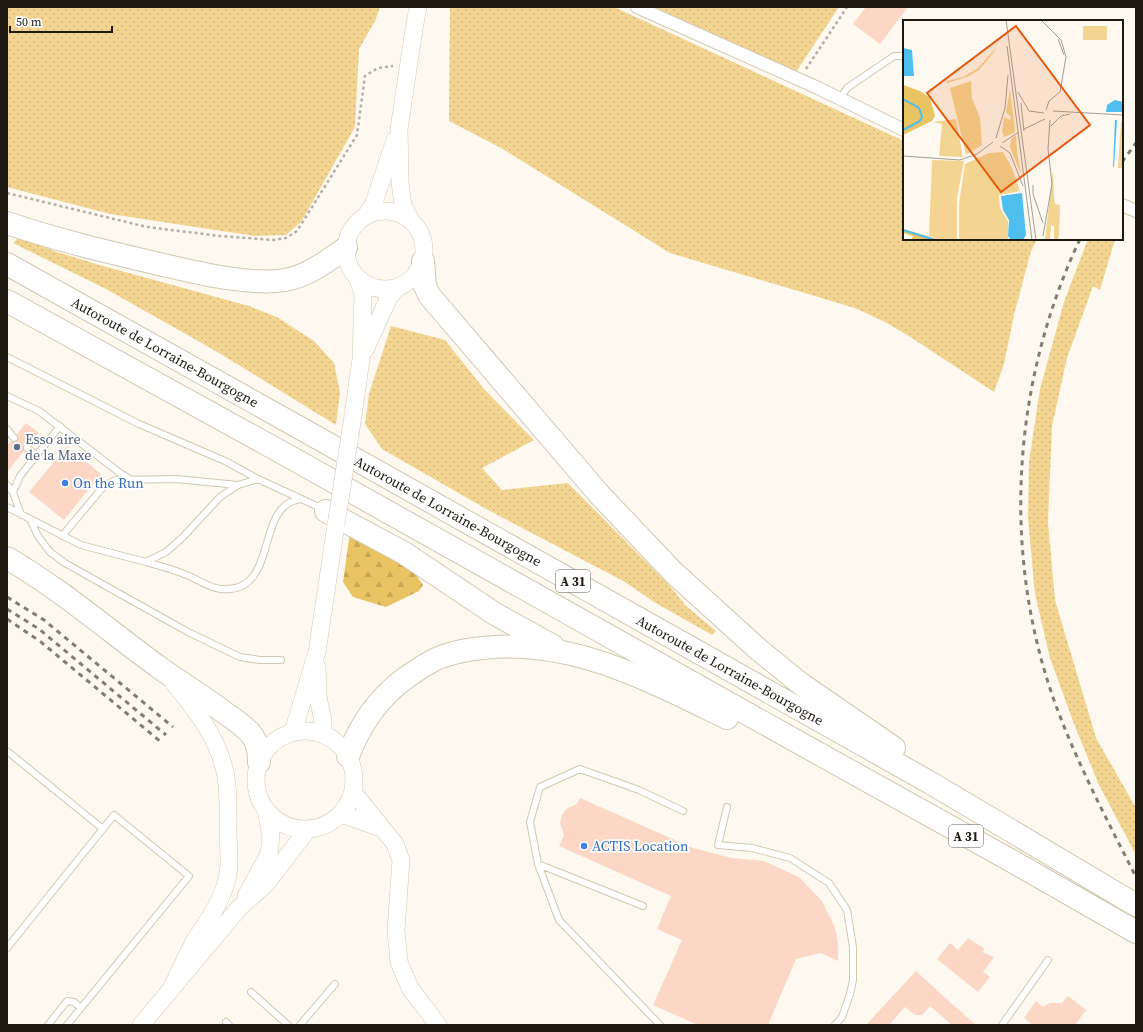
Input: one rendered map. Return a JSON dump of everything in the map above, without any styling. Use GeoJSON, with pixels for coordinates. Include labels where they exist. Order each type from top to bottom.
{"type":"FeatureCollection","features":[{"type":"Feature","properties":{"kind":"highway"},"geometry":{"type":"LineString","coordinates":[[7,223],[92,248],[185,270],[238,280],[284,280],[298,277],[313,270],[346,248]]}},
{"type":"Feature","properties":{"kind":"highway"},"geometry":{"type":"LineString","coordinates":[[423,261],[425,286],[429,295],[599,494],[673,572],[801,684],[900,751],[929,782]]}},
{"type":"Feature","properties":{"kind":"highway","name":"Autoroute de Lorraine-Bourgogne"},"geometry":{"type":"LineString","coordinates":[[7,264],[314,435],[929,782],[1136,905]]}},
{"type":"Feature","properties":{"kind":"highway","name":"Autoroute de Lorraine-Bourgogne"},"geometry":{"type":"LineString","coordinates":[[7,301],[297,460],[1136,932]]}},
{"type":"Feature","properties":{"kind":"highway"},"geometry":{"type":"LineString","coordinates":[[331,518],[404,553],[495,614],[565,652]]}},
{"type":"Feature","properties":{"kind":"highway"},"geometry":{"type":"LineString","coordinates":[[7,558],[55,588],[160,668],[204,697],[246,730],[257,744],[259,750],[259,762]]}},
{"type":"Feature","properties":{"kind":"highway"},"geometry":{"type":"LineString","coordinates":[[348,756],[353,743],[368,717],[386,695],[403,680],[423,666],[446,655],[467,650],[507,646],[565,652],[587,658],[649,681],[757,732],[796,741]]}},
{"type":"Feature","properties":{"kind":"main road"},"geometry":{"type":"LineString","coordinates":[[410,219],[403,205],[400,182],[399,129],[418,7]]}},
{"type":"Feature","properties":{"kind":"main road"},"geometry":{"type":"LineString","coordinates":[[323,734],[323,722],[318,696],[317,652],[331,518],[353,416],[361,359],[363,294],[358,279],[351,270],[346,259],[346,248],[349,234],[356,223],[367,214],[374,203],[399,129]]}},
{"type":"Feature","properties":{"kind":"main road"},"geometry":{"type":"LineString","coordinates":[[361,359],[390,297],[397,288],[408,282],[417,273],[423,261],[425,249],[423,238],[418,227],[410,219],[400,213],[389,210],[367,214]]}},
{"type":"Feature","properties":{"kind":"main road"},"geometry":{"type":"LineString","coordinates":[[358,279],[370,286],[383,289],[397,288]]}},
{"type":"Feature","properties":{"kind":"main road"},"geometry":{"type":"LineString","coordinates":[[293,732],[317,652]]}},
{"type":"Feature","properties":{"kind":"main road"},"geometry":{"type":"LineString","coordinates":[[160,668],[192,705],[206,727],[218,750],[223,764],[227,792],[229,866],[225,887],[218,905],[194,942],[171,989]]}},
{"type":"Feature","properties":{"kind":"main road"},"geometry":{"type":"LineString","coordinates":[[308,731],[323,734],[333,739],[348,756],[353,767],[353,792],[348,804],[341,814],[331,822],[320,827],[308,829],[285,825],[274,819],[260,800],[256,787],[256,775],[259,762],[267,749],[279,738],[293,732],[308,731]]}},
{"type":"Feature","properties":{"kind":"main road"},"geometry":{"type":"LineString","coordinates":[[353,792],[395,844],[401,860],[396,930],[400,962],[410,988],[438,1023]]}},
{"type":"Feature","properties":{"kind":"main road"},"geometry":{"type":"LineString","coordinates":[[240,907],[269,854],[271,835],[266,810]]}},
{"type":"Feature","properties":{"kind":"main road"},"geometry":{"type":"LineString","coordinates":[[341,814],[383,829]]}},
{"type":"Feature","properties":{"kind":"main road"},"geometry":{"type":"LineString","coordinates":[[141,1025],[240,907],[266,884],[308,829]]}},
{"type":"Feature","properties":{"kind":"street"},"geometry":{"type":"LineString","coordinates":[[637,7],[799,79],[903,130]]}},
{"type":"Feature","properties":{"kind":"street"},"geometry":{"type":"LineString","coordinates":[[1123,205],[1136,211]]}},
{"type":"Feature","properties":{"kind":"lane"},"geometry":{"type":"LineString","coordinates":[[840,99],[847,88],[894,56],[903,56]]}},
{"type":"Feature","properties":{"kind":"lane"},"geometry":{"type":"LineString","coordinates":[[7,357],[138,424],[225,461],[258,479],[301,499],[331,518]]}},
{"type":"Feature","properties":{"kind":"lane"},"geometry":{"type":"LineString","coordinates":[[7,396],[39,411],[120,473],[132,480]]}},
{"type":"Feature","properties":{"kind":"lane"},"geometry":{"type":"LineString","coordinates":[[13,492],[20,476],[60,426]]}},
{"type":"Feature","properties":{"kind":"lane"},"geometry":{"type":"LineString","coordinates":[[7,429],[14,438]]}},
{"type":"Feature","properties":{"kind":"lane"},"geometry":{"type":"LineString","coordinates":[[27,448],[36,455]]}},
{"type":"Feature","properties":{"kind":"lane"},"geometry":{"type":"LineString","coordinates":[[62,536],[104,486],[116,480],[176,479],[238,485]]}},
{"type":"Feature","properties":{"kind":"lane"},"geometry":{"type":"LineString","coordinates":[[146,562],[166,552],[183,537],[220,497],[238,485],[258,479]]}},
{"type":"Feature","properties":{"kind":"lane"},"geometry":{"type":"LineString","coordinates":[[7,485],[13,492],[21,515]]}},
{"type":"Feature","properties":{"kind":"lane"},"geometry":{"type":"LineString","coordinates":[[7,507],[81,546],[146,562],[184,574],[219,589],[233,589],[245,584],[255,574],[262,561],[273,525],[282,509],[289,503],[301,499]]}},
{"type":"Feature","properties":{"kind":"lane"},"geometry":{"type":"LineString","coordinates":[[30,519],[38,536],[50,552],[66,563],[120,594],[188,632],[240,657],[260,660],[281,660]]}},
{"type":"Feature","properties":{"kind":"lane"},"geometry":{"type":"LineString","coordinates":[[7,751],[103,829]]}},
{"type":"Feature","properties":{"kind":"lane"},"geometry":{"type":"LineString","coordinates":[[660,1025],[559,920],[538,864],[530,822],[540,788],[580,769],[639,790],[683,811]]}},
{"type":"Feature","properties":{"kind":"lane"},"geometry":{"type":"LineString","coordinates":[[727,807],[718,844],[752,848],[790,858],[829,883],[847,910],[853,947],[853,980],[842,1017],[835,1025]]}},
{"type":"Feature","properties":{"kind":"lane"},"geometry":{"type":"LineString","coordinates":[[7,948],[114,816],[189,876],[67,1025]]}},
{"type":"Feature","properties":{"kind":"lane"},"geometry":{"type":"LineString","coordinates":[[538,864],[642,906]]}},
{"type":"Feature","properties":{"kind":"lane"},"geometry":{"type":"LineString","coordinates":[[1002,1025],[1048,960]]}},
{"type":"Feature","properties":{"kind":"lane"},"geometry":{"type":"LineString","coordinates":[[300,1025],[335,984]]}},
{"type":"Feature","properties":{"kind":"lane"},"geometry":{"type":"LineString","coordinates":[[252,992],[288,1025]]}},
{"type":"Feature","properties":{"kind":"lane"},"geometry":{"type":"LineString","coordinates":[[48,1025],[67,1001],[74,1002],[81,1008]]}},
{"type":"Feature","properties":{"kind":"path"},"geometry":{"type":"LineString","coordinates":[[799,79],[847,7]]}},
{"type":"Feature","properties":{"kind":"path"},"geometry":{"type":"LineString","coordinates":[[7,193],[147,227],[220,236],[274,240],[286,238],[297,231],[356,135],[365,76],[378,68],[393,66]]}},
{"type":"Feature","properties":{"kind":"shaded area"},"geometry":{"type":"Polygon","coordinates":[[[7,7],[380,7],[375,21],[359,49],[355,127],[301,222],[286,235],[255,236],[110,214],[7,187],[7,7]]]}},
{"type":"Feature","properties":{"kind":"shaded area"},"geometry":{"type":"Polygon","coordinates":[[[450,7],[614,7],[903,141],[903,240],[1036,240],[1031,251],[1014,315],[1004,364],[994,392],[912,338],[885,322],[855,308],[670,253],[501,148],[449,121],[450,7]]]}},
{"type":"Feature","properties":{"kind":"shaded area"},"geometry":{"type":"Polygon","coordinates":[[[654,7],[839,7],[796,72],[654,7]]]}},
{"type":"Feature","properties":{"kind":"shaded area"},"geometry":{"type":"Polygon","coordinates":[[[19,237],[57,252],[249,306],[277,317],[314,341],[334,363],[340,392],[336,425],[214,350],[106,289],[13,243],[19,237]]]}},
{"type":"Feature","properties":{"kind":"shaded area"},"geometry":{"type":"Polygon","coordinates":[[[1088,240],[1115,240],[1100,290],[1093,286],[1067,358],[1052,426],[1048,522],[1055,600],[1096,738],[1136,808],[1136,855],[1099,785],[1074,724],[1050,658],[1035,594],[1028,518],[1029,462],[1040,389],[1064,302],[1088,240]]]}},
{"type":"Feature","properties":{"kind":"shaded area"},"geometry":{"type":"Polygon","coordinates":[[[391,326],[445,340],[484,389],[534,440],[482,468],[502,490],[568,483],[670,586],[686,606],[716,631],[712,635],[654,602],[625,582],[488,510],[382,449],[365,424],[369,394],[391,326]]]}},
{"type":"Feature","properties":{"kind":"green space"},"geometry":{"type":"Polygon","coordinates":[[[350,532],[410,566],[423,585],[419,591],[386,607],[353,597],[343,582],[350,532]]]}},
{"type":"Feature","properties":{"kind":"building"},"geometry":{"type":"Polygon","coordinates":[[[866,7],[908,7],[880,44],[853,24],[866,7]]]}},
{"type":"Feature","properties":{"kind":"building","name":"Esso aire de la Maxe"},"geometry":{"type":"Polygon","coordinates":[[[26,423],[39,433],[30,444],[24,445],[24,451],[7,472],[7,446],[11,441],[17,441],[17,434],[26,423]]]}},
{"type":"Feature","properties":{"kind":"building","name":"On the Run"},"geometry":{"type":"Polygon","coordinates":[[[67,446],[101,474],[64,520],[29,492],[67,446]]]}},
{"type":"Feature","properties":{"kind":"building"},"geometry":{"type":"Polygon","coordinates":[[[580,798],[693,848],[732,858],[764,861],[799,877],[822,901],[834,925],[838,942],[838,961],[821,953],[796,959],[768,1025],[698,1025],[653,1005],[682,940],[657,929],[671,896],[559,846],[564,835],[560,823],[562,815],[566,809],[577,804],[580,798]]]}},
{"type":"Feature","properties":{"kind":"building"},"geometry":{"type":"Polygon","coordinates":[[[968,938],[985,949],[982,952],[994,957],[983,972],[990,977],[978,992],[937,959],[950,943],[958,950],[968,938]]]}},
{"type":"Feature","properties":{"kind":"building"},"geometry":{"type":"Polygon","coordinates":[[[916,971],[976,1025],[952,1025],[930,1006],[922,1015],[915,1015],[905,1007],[889,1025],[866,1025],[916,971]]]}},
{"type":"Feature","properties":{"kind":"building"},"geometry":{"type":"Polygon","coordinates":[[[1068,996],[1086,1010],[1075,1025],[1033,1025],[1024,1018],[1036,1001],[1043,1007],[1050,1003],[1062,1003],[1068,996]]]}},
{"type":"Feature","properties":{"kind":"railway"},"geometry":{"type":"LineString","coordinates":[[1123,161],[1136,143]]}},
{"type":"Feature","properties":{"kind":"railway"},"geometry":{"type":"LineString","coordinates":[[1080,240],[1057,294],[1040,351],[1028,410],[1022,469],[1021,528],[1027,587],[1038,646],[1055,703],[1103,813],[1136,877]]}},
{"type":"Feature","properties":{"kind":"railway"},"geometry":{"type":"LineString","coordinates":[[7,597],[44,620],[173,727]]}},
{"type":"Feature","properties":{"kind":"railway"},"geometry":{"type":"LineString","coordinates":[[7,609],[39,629],[166,735]]}},
{"type":"Feature","properties":{"kind":"railway"},"geometry":{"type":"LineString","coordinates":[[7,619],[41,642],[161,742]]}},
{"type":"Feature","properties":{"kind":"place","name":"Esso aire de la Maxe"},"geometry":{"type":"Point","coordinates":[17,447]}},
{"type":"Feature","properties":{"kind":"place","name":"On the Run"},"geometry":{"type":"Point","coordinates":[65,483]}},
{"type":"Feature","properties":{"kind":"place","name":"ACTIS Location"},"geometry":{"type":"Point","coordinates":[584,846]}}]}
